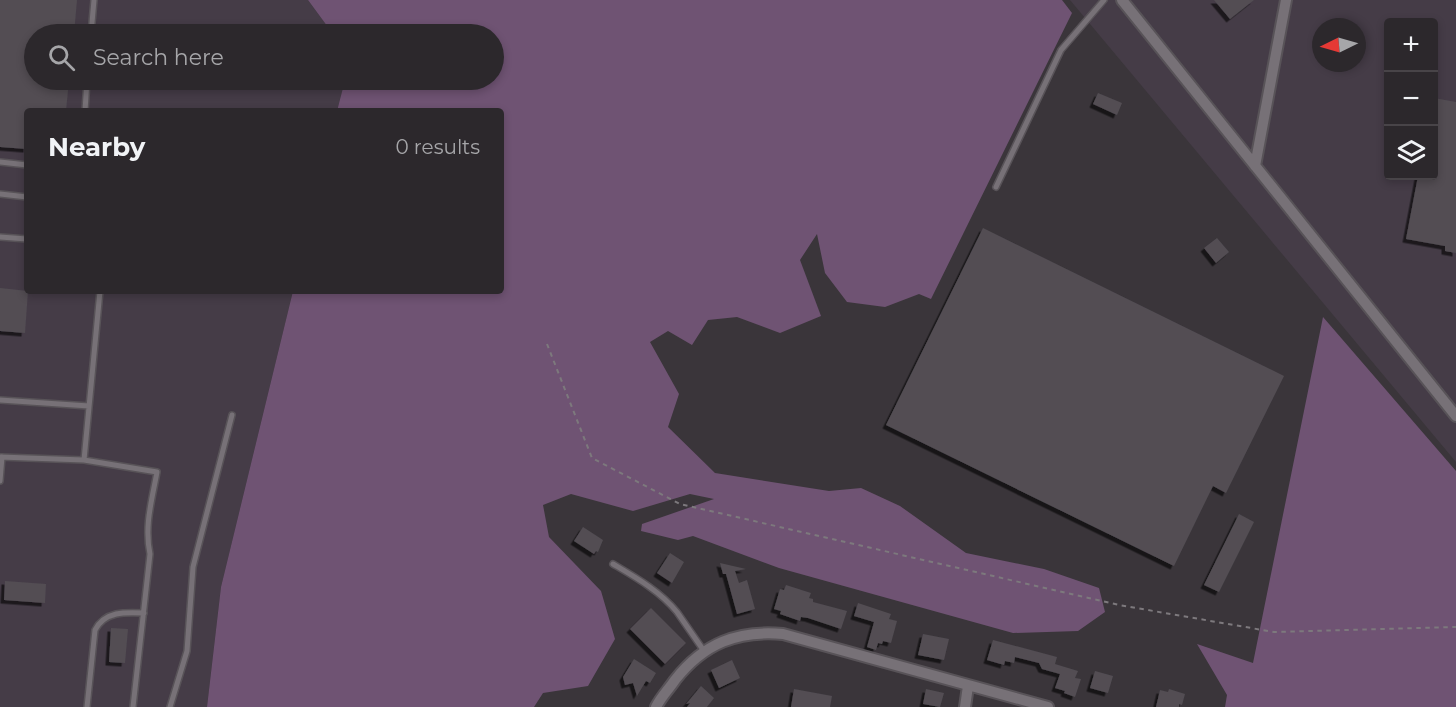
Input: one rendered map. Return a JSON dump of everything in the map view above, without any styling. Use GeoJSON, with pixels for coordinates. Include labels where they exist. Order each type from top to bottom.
{"type":"FeatureCollection","features":[{"type":"Feature","properties":{"kind":"street"},"geometry":{"type":"LineString","coordinates":[[1122,0],[1456,416]]}},
{"type":"Feature","properties":{"kind":"street"},"geometry":{"type":"LineString","coordinates":[[1255,166],[1286,0]]}},
{"type":"Feature","properties":{"kind":"street"},"geometry":{"type":"LineString","coordinates":[[656,707],[684,668],[704,651],[722,641],[763,632],[783,634],[1048,707]]}},
{"type":"Feature","properties":{"kind":"street"},"geometry":{"type":"LineString","coordinates":[[965,707],[968,686]]}},
{"type":"Feature","properties":{"kind":"lane"},"geometry":{"type":"LineString","coordinates":[[92,24],[94,0]]}},
{"type":"Feature","properties":{"kind":"lane"},"geometry":{"type":"LineString","coordinates":[[996,187],[1061,50],[1104,0]]}},
{"type":"Feature","properties":{"kind":"lane"},"geometry":{"type":"LineString","coordinates":[[85,108],[86,90]]}},
{"type":"Feature","properties":{"kind":"lane"},"geometry":{"type":"LineString","coordinates":[[0,162],[24,165]]}},
{"type":"Feature","properties":{"kind":"lane"},"geometry":{"type":"LineString","coordinates":[[0,194],[24,197]]}},
{"type":"Feature","properties":{"kind":"lane"},"geometry":{"type":"LineString","coordinates":[[0,237],[24,239]]}},
{"type":"Feature","properties":{"kind":"lane"},"geometry":{"type":"LineString","coordinates":[[84,460],[100,294]]}},
{"type":"Feature","properties":{"kind":"lane"},"geometry":{"type":"LineString","coordinates":[[0,400],[89,406]]}},
{"type":"Feature","properties":{"kind":"lane"},"geometry":{"type":"LineString","coordinates":[[170,707],[187,651],[194,567],[232,415]]}},
{"type":"Feature","properties":{"kind":"lane"},"geometry":{"type":"LineString","coordinates":[[0,481],[1,457],[84,460],[157,472],[147,527],[146,538],[150,554],[133,707]]}},
{"type":"Feature","properties":{"kind":"lane"},"geometry":{"type":"LineString","coordinates":[[613,564],[644,582],[662,597],[676,611],[704,651]]}},
{"type":"Feature","properties":{"kind":"lane"},"geometry":{"type":"LineString","coordinates":[[87,707],[95,630],[99,622],[117,612],[144,613]]}},
{"type":"Feature","properties":{"kind":"path"},"geometry":{"type":"LineString","coordinates":[[547,344],[592,458],[680,504],[1119,604],[1274,632],[1456,627]]}},
{"type":"Feature","properties":{"kind":"shaded area"},"geometry":{"type":"Polygon","coordinates":[[[0,0],[308,0],[326,24],[24,24],[24,90],[342,90],[338,108],[24,108],[24,294],[292,294],[221,587],[207,707],[0,707],[0,0]]]}},
{"type":"Feature","properties":{"kind":"shaded area"},"geometry":{"type":"Polygon","coordinates":[[[308,0],[1062,0],[1072,13],[931,299],[919,294],[885,307],[847,302],[825,273],[817,234],[800,260],[821,316],[780,333],[737,317],[708,320],[692,345],[668,331],[650,342],[679,394],[668,427],[715,473],[829,491],[861,488],[900,506],[966,553],[1044,569],[1099,588],[1105,612],[1078,631],[1013,633],[779,568],[693,536],[678,540],[641,531],[642,524],[714,499],[690,494],[633,511],[571,494],[543,505],[549,537],[601,591],[615,639],[588,686],[543,693],[534,707],[207,707],[221,587],[292,294],[504,294],[504,108],[338,108],[342,90],[504,90],[504,24],[326,24],[308,0]]]}},
{"type":"Feature","properties":{"kind":"shaded area"},"geometry":{"type":"Polygon","coordinates":[[[1070,0],[1456,0],[1456,462],[1070,0]]]}},
{"type":"Feature","properties":{"kind":"shaded area"},"geometry":{"type":"Polygon","coordinates":[[[1323,317],[1456,471],[1456,707],[1225,707],[1227,695],[1197,644],[1253,663],[1323,317]]]}},
{"type":"Feature","properties":{"kind":"building"},"geometry":{"type":"Polygon","coordinates":[[[0,0],[77,0],[75,24],[24,24],[24,90],[68,90],[66,108],[24,108],[24,149],[0,147],[0,0]]]}},
{"type":"Feature","properties":{"kind":"building"},"geometry":{"type":"Polygon","coordinates":[[[1214,0],[1254,0],[1230,19],[1214,0]]]}},
{"type":"Feature","properties":{"kind":"building"},"geometry":{"type":"Polygon","coordinates":[[[1098,93],[1122,103],[1117,115],[1093,104],[1098,93]]]}},
{"type":"Feature","properties":{"kind":"building"},"geometry":{"type":"Polygon","coordinates":[[[1438,99],[1456,102],[1456,253],[1445,251],[1445,246],[1406,239],[1417,180],[1438,180],[1438,99]]]}},
{"type":"Feature","properties":{"kind":"building"},"geometry":{"type":"Polygon","coordinates":[[[983,228],[1284,376],[1226,493],[1213,486],[1174,566],[886,425],[983,228]]]}},
{"type":"Feature","properties":{"kind":"building"},"geometry":{"type":"Polygon","coordinates":[[[1217,238],[1229,252],[1216,263],[1204,248],[1217,238]]]}},
{"type":"Feature","properties":{"kind":"building"},"geometry":{"type":"Polygon","coordinates":[[[0,288],[24,291],[24,294],[28,294],[25,333],[0,331],[0,288]]]}},
{"type":"Feature","properties":{"kind":"building"},"geometry":{"type":"Polygon","coordinates":[[[1239,514],[1254,522],[1219,592],[1204,585],[1239,514]]]}},
{"type":"Feature","properties":{"kind":"building"},"geometry":{"type":"Polygon","coordinates":[[[583,527],[603,540],[598,552],[594,554],[574,541],[583,527]]]}},
{"type":"Feature","properties":{"kind":"building"},"geometry":{"type":"Polygon","coordinates":[[[670,553],[684,562],[672,583],[657,573],[670,553]]]}},
{"type":"Feature","properties":{"kind":"building"},"geometry":{"type":"Polygon","coordinates":[[[720,563],[746,569],[735,571],[739,583],[747,580],[755,609],[737,614],[726,574],[723,574],[720,563]]]}},
{"type":"Feature","properties":{"kind":"building"},"geometry":{"type":"Polygon","coordinates":[[[5,581],[46,584],[45,603],[4,600],[5,581]]]}},
{"type":"Feature","properties":{"kind":"building"},"geometry":{"type":"Polygon","coordinates":[[[786,585],[811,593],[809,598],[813,599],[813,602],[847,611],[841,629],[808,618],[801,617],[800,621],[780,614],[781,611],[774,609],[780,589],[784,590],[786,585]]]}},
{"type":"Feature","properties":{"kind":"building"},"geometry":{"type":"Polygon","coordinates":[[[858,603],[891,614],[889,619],[897,621],[891,643],[883,641],[882,644],[878,643],[876,650],[867,647],[874,622],[854,616],[858,603]]]}},
{"type":"Feature","properties":{"kind":"building"},"geometry":{"type":"Polygon","coordinates":[[[651,608],[686,643],[665,664],[630,629],[651,608]]]}},
{"type":"Feature","properties":{"kind":"building"},"geometry":{"type":"Polygon","coordinates":[[[111,628],[128,629],[125,663],[109,662],[111,628]]]}},
{"type":"Feature","properties":{"kind":"building"},"geometry":{"type":"Polygon","coordinates":[[[923,634],[949,639],[944,660],[918,655],[923,634]]]}},
{"type":"Feature","properties":{"kind":"building"},"geometry":{"type":"Polygon","coordinates":[[[993,640],[1057,657],[1055,664],[1078,671],[1075,678],[1081,679],[1075,697],[1055,688],[1060,674],[1042,669],[1039,663],[1015,657],[1014,663],[1005,661],[1004,665],[987,660],[993,640]]]}},
{"type":"Feature","properties":{"kind":"building"},"geometry":{"type":"Polygon","coordinates":[[[634,659],[656,673],[650,683],[646,681],[637,696],[633,683],[625,685],[623,677],[634,659]]]}},
{"type":"Feature","properties":{"kind":"building"},"geometry":{"type":"Polygon","coordinates":[[[732,660],[740,678],[719,688],[711,670],[732,660]]]}},
{"type":"Feature","properties":{"kind":"building"},"geometry":{"type":"Polygon","coordinates":[[[1095,671],[1113,676],[1108,693],[1090,688],[1095,671]]]}},
{"type":"Feature","properties":{"kind":"building"},"geometry":{"type":"Polygon","coordinates":[[[701,686],[714,698],[707,707],[687,707],[690,703],[686,704],[701,686]]]}},
{"type":"Feature","properties":{"kind":"building"},"geometry":{"type":"Polygon","coordinates":[[[794,689],[832,696],[830,707],[791,707],[794,689]]]}},
{"type":"Feature","properties":{"kind":"building"},"geometry":{"type":"Polygon","coordinates":[[[926,689],[944,693],[940,707],[923,704],[926,689]]]}},
{"type":"Feature","properties":{"kind":"building"},"geometry":{"type":"Polygon","coordinates":[[[1169,689],[1185,694],[1182,705],[1156,707],[1160,690],[1168,692],[1169,689]]]}}]}
